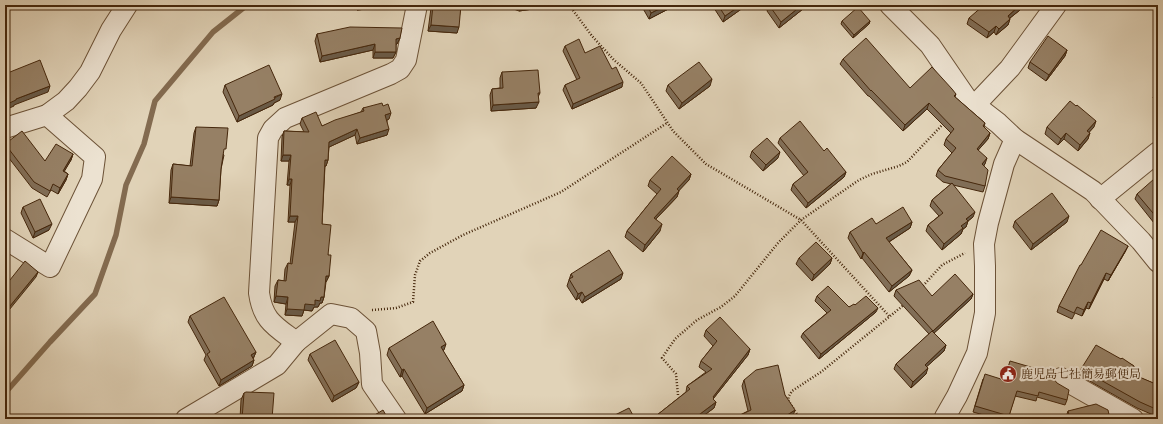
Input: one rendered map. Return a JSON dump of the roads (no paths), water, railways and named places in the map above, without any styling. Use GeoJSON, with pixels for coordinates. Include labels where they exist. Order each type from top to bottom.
{"type":"FeatureCollection","features":[{"type":"Feature","properties":{"kind":"street"},"geometry":{"type":"LineString","coordinates":[[5,128],[47,115],[66,102],[90,72],[111,30],[127,5]]}},
{"type":"Feature","properties":{"kind":"street"},"geometry":{"type":"LineString","coordinates":[[296,342],[271,323],[265,315],[260,303],[259,293],[268,138],[273,129],[285,118],[400,69],[406,60],[417,5]]}},
{"type":"Feature","properties":{"kind":"street"},"geometry":{"type":"LineString","coordinates":[[890,5],[930,45],[967,98],[1015,139],[1093,191],[1141,241],[1158,262]]}},
{"type":"Feature","properties":{"kind":"street"},"geometry":{"type":"LineString","coordinates":[[975,105],[1010,68],[1056,5]]}},
{"type":"Feature","properties":{"kind":"street"},"geometry":{"type":"LineString","coordinates":[[5,239],[50,266],[92,179],[95,156],[47,115]]}},
{"type":"Feature","properties":{"kind":"street"},"geometry":{"type":"LineString","coordinates":[[946,419],[945,417],[957,396],[976,353],[985,313],[984,244],[988,223],[1004,164],[1015,139]]}},
{"type":"Feature","properties":{"kind":"street"},"geometry":{"type":"LineString","coordinates":[[1100,198],[1158,152]]}},
{"type":"Feature","properties":{"kind":"street"},"geometry":{"type":"LineString","coordinates":[[186,419],[276,365],[296,342],[331,314],[351,318],[366,331],[370,353],[372,384],[396,419]]}},
{"type":"Feature","properties":{"kind":"street"},"geometry":{"type":"LineString","coordinates":[[1061,378],[1134,419]]}},
{"type":"Feature","properties":{"kind":"waterway"},"geometry":{"type":"LineString","coordinates":[[5,393],[95,294],[116,235],[126,185],[144,144],[155,101],[213,32],[247,5]]}},
{"type":"Feature","properties":{"kind":"place","name":"鹿児島七社簡易郵便局"},"geometry":{"type":"Point","coordinates":[1008,374]}}]}
